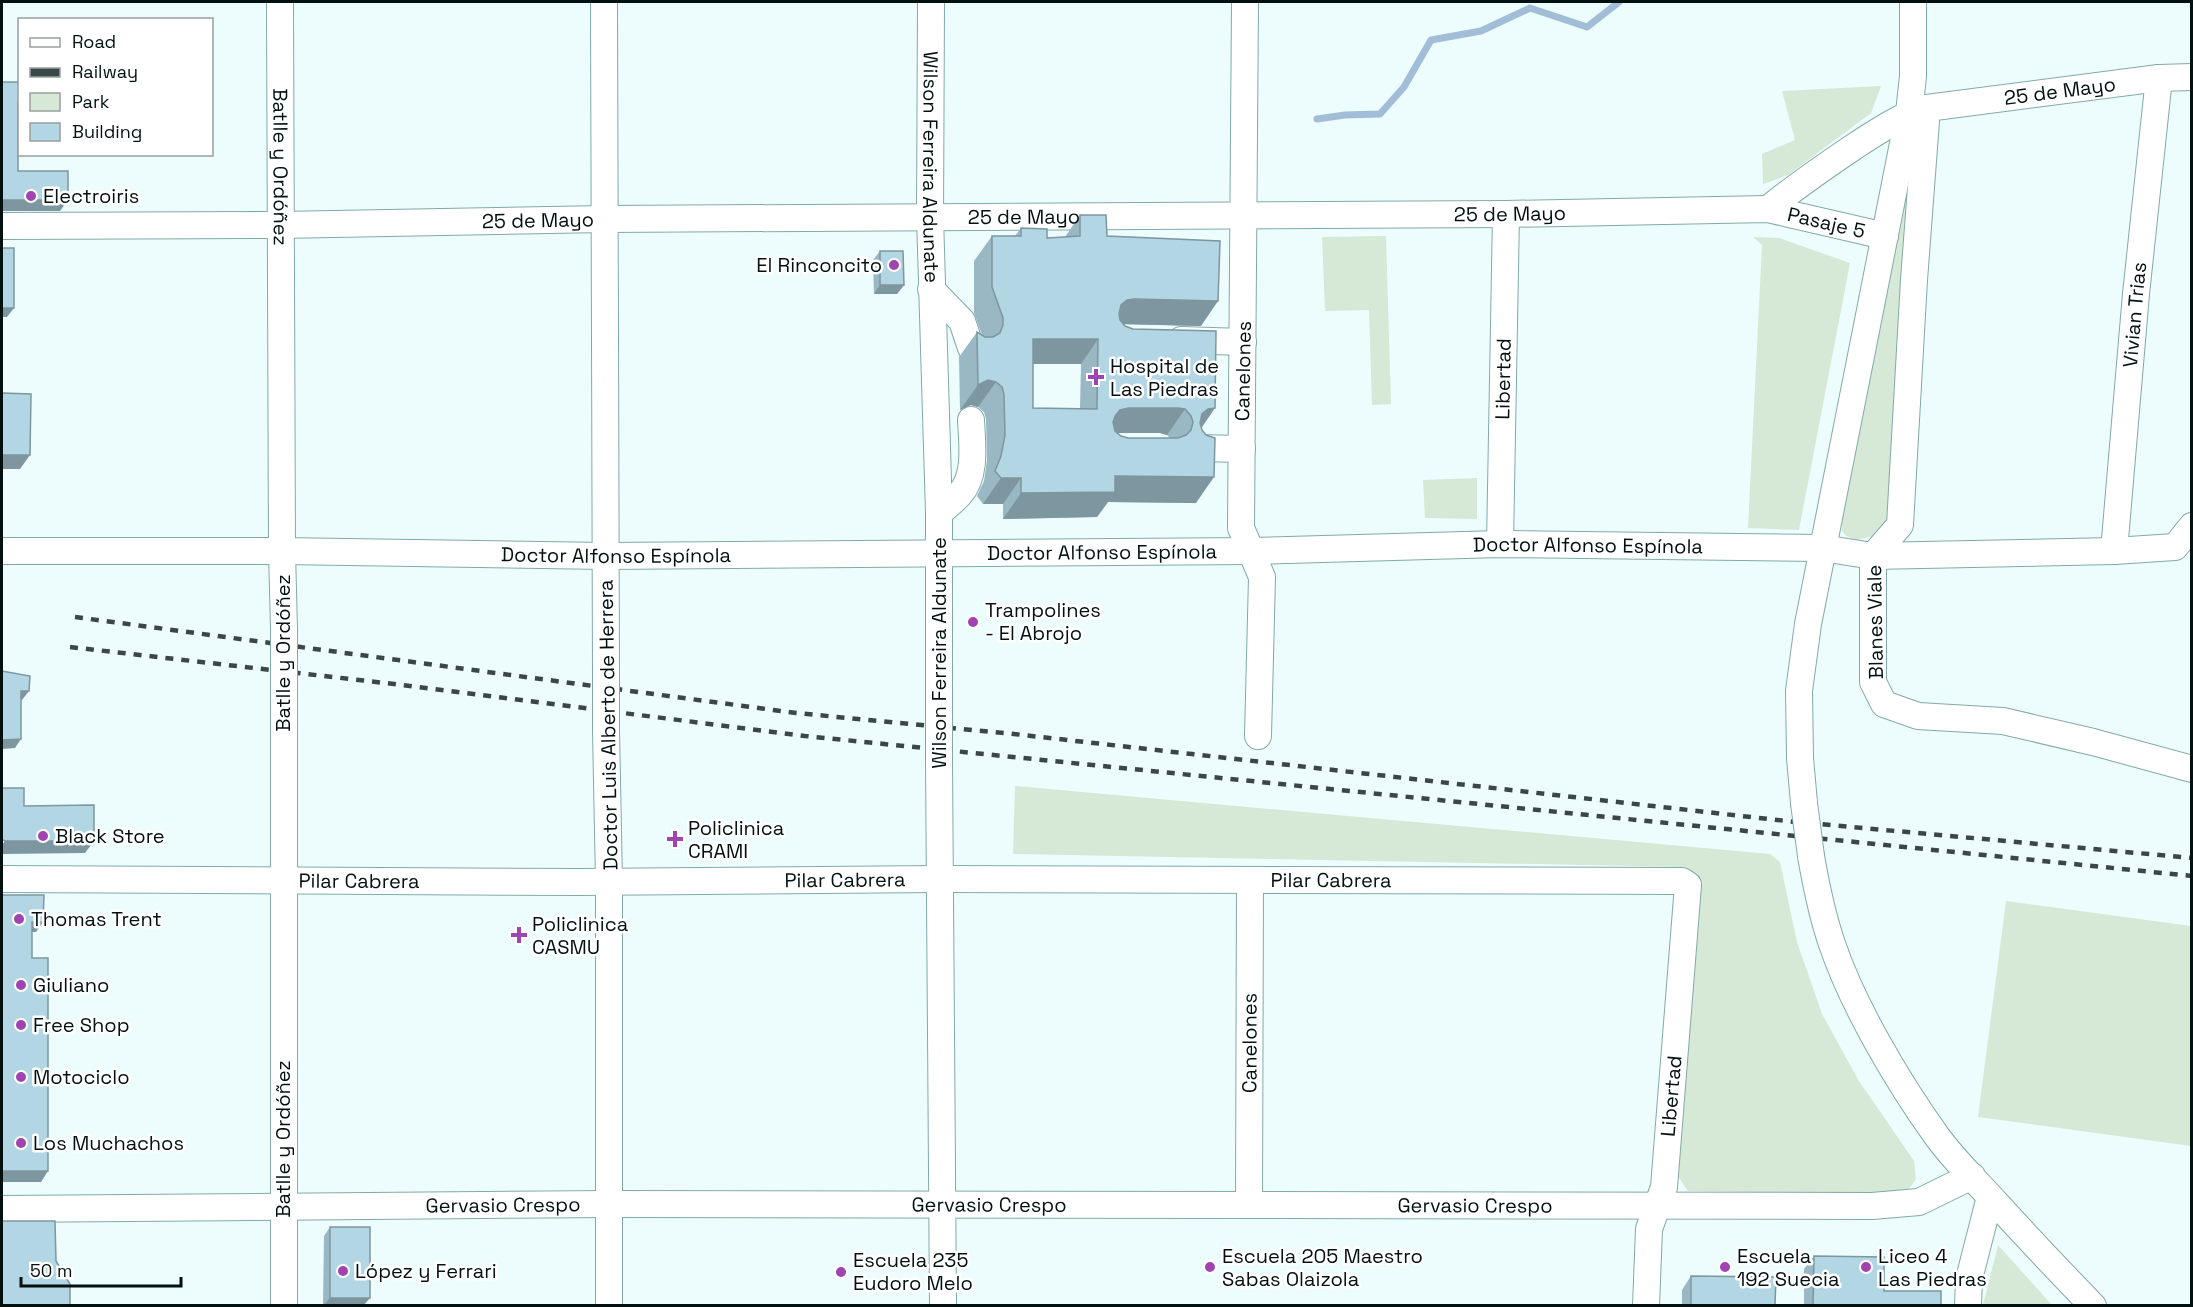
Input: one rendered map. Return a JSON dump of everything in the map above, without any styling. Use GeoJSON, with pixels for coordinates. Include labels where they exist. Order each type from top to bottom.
{"type":"FeatureCollection","features":[{"type":"Feature","properties":{"kind":"street","name":"Batlle y Ordóñez"},"geometry":{"type":"LineString","coordinates":[[280,2],[284,629],[282,1206],[284,1305]]}},
{"type":"Feature","properties":{"kind":"street","name":"Doctor Luis Alberto de Herrera"},"geometry":{"type":"LineString","coordinates":[[604,2],[609,1305]]}},
{"type":"Feature","properties":{"kind":"street","name":"Wilson Ferreira Aldunate"},"geometry":{"type":"LineString","coordinates":[[931,2],[930,217],[939,513],[939,879],[944,1305]]}},
{"type":"Feature","properties":{"kind":"street","name":"Canelones"},"geometry":{"type":"LineString","coordinates":[[1245,2],[1241,528],[1262,577],[1258,736]]}},
{"type":"Feature","properties":{"kind":"street"},"geometry":{"type":"LineString","coordinates":[[1913,2],[1913,76],[1918,111],[1885,236],[1822,548],[1799,691],[1800,758],[1811,856],[1819,900],[1832,945],[1872,1031],[1907,1091],[1937,1136],[1971,1176],[2093,1305]]}},
{"type":"Feature","properties":{"kind":"street","name":"25 de Mayo"},"geometry":{"type":"LineString","coordinates":[[2,226],[280,225],[605,219],[1506,214],[1768,209],[1805,178],[1918,111],[2159,78],[2192,77]]}},
{"type":"Feature","properties":{"kind":"street","name":"Vivian Trias"},"geometry":{"type":"LineString","coordinates":[[2114,551],[2136,294],[2159,78]]}},
{"type":"Feature","properties":{"kind":"street","name":"Blanes Viale"},"geometry":{"type":"LineString","coordinates":[[1918,111],[1914,280],[1900,525],[1873,556],[1873,682],[1884,704],[1918,716],[2003,722],[2093,742],[2192,769]]}},
{"type":"Feature","properties":{"kind":"street","name":"Pasaje 5"},"geometry":{"type":"LineString","coordinates":[[1768,209],[1885,236]]}},
{"type":"Feature","properties":{"kind":"street","name":"Libertad"},"geometry":{"type":"LineString","coordinates":[[1500,544],[1506,214]]}},
{"type":"Feature","properties":{"kind":"street"},"geometry":{"type":"LineString","coordinates":[[931,289],[962,321],[971,348]]}},
{"type":"Feature","properties":{"kind":"street"},"geometry":{"type":"LineString","coordinates":[[1162,340],[1243,342]]}},
{"type":"Feature","properties":{"kind":"street"},"geometry":{"type":"LineString","coordinates":[[939,513],[962,492],[969,476],[972,457],[971,420]]}},
{"type":"Feature","properties":{"kind":"street"},"geometry":{"type":"LineString","coordinates":[[1197,448],[1242,449]]}},
{"type":"Feature","properties":{"kind":"street","name":"Doctor Alfonso Espínola"},"geometry":{"type":"LineString","coordinates":[[2,552],[282,551],[606,556],[1251,551],[1500,544],[1822,548],[1873,556],[2114,551],[2175,547],[2192,526]]}},
{"type":"Feature","properties":{"kind":"street","name":"Pilar Cabrera"},"geometry":{"type":"LineString","coordinates":[[2,879],[283,882],[939,879],[1676,880],[1688,885]]}},
{"type":"Feature","properties":{"kind":"street","name":"Canelones"},"geometry":{"type":"LineString","coordinates":[[1249,1205],[1250,880]]}},
{"type":"Feature","properties":{"kind":"street","name":"Libertad"},"geometry":{"type":"LineString","coordinates":[[1646,1305],[1649,1229],[1664,1187],[1688,885]]}},
{"type":"Feature","properties":{"kind":"street","name":"Gervasio Crespo"},"geometry":{"type":"LineString","coordinates":[[2,1209],[609,1204],[1872,1206],[1919,1202],[1971,1176]]}},
{"type":"Feature","properties":{"kind":"street"},"geometry":{"type":"LineString","coordinates":[[1968,1305],[1969,1279],[1990,1197]]}},
{"type":"Feature","properties":{"kind":"green space"},"geometry":{"type":"Polygon","coordinates":[[[1881,86],[1871,113],[1788,175],[1763,184],[1762,154],[1795,140],[1782,91],[1881,86]]]}},
{"type":"Feature","properties":{"kind":"green space"},"geometry":{"type":"Polygon","coordinates":[[[1914,134],[1889,532],[1857,540],[1846,536],[1842,531],[1842,522],[1905,150],[1914,134]]]}},
{"type":"Feature","properties":{"kind":"green space"},"geometry":{"type":"Polygon","coordinates":[[[1386,236],[1391,404],[1372,405],[1369,310],[1325,311],[1322,237],[1386,236]]]}},
{"type":"Feature","properties":{"kind":"green space"},"geometry":{"type":"Polygon","coordinates":[[[1753,237],[1779,238],[1850,263],[1799,530],[1748,528],[1762,245],[1753,237]]]}},
{"type":"Feature","properties":{"kind":"green space"},"geometry":{"type":"Polygon","coordinates":[[[1477,478],[1477,519],[1425,518],[1423,480],[1477,478]]]}},
{"type":"Feature","properties":{"kind":"green space"},"geometry":{"type":"Polygon","coordinates":[[[1015,786],[1770,854],[1780,862],[1797,942],[1822,1014],[1859,1081],[1914,1161],[1916,1179],[1906,1193],[1688,1191],[1677,1175],[1700,883],[1697,874],[1686,867],[1013,854],[1015,786]]]}},
{"type":"Feature","properties":{"kind":"green space"},"geometry":{"type":"Polygon","coordinates":[[[2006,901],[2191,926],[2191,1146],[1978,1117],[2006,901]]]}},
{"type":"Feature","properties":{"kind":"green space"},"geometry":{"type":"Polygon","coordinates":[[[1998,1245],[2052,1305],[1983,1305],[1998,1245]]]}},
{"type":"Feature","properties":{"kind":"building"},"geometry":{"type":"Polygon","coordinates":[[[2,82],[18,82],[18,171],[68,171],[68,200],[2,200],[2,82]]]}},
{"type":"Feature","properties":{"kind":"building","name":"Hospital de Las Piedras"},"geometry":{"type":"Polygon","coordinates":[[[1080,215],[1106,215],[1107,236],[1220,241],[1218,301],[1134,299],[1127,300],[1121,305],[1119,314],[1125,326],[1133,329],[1216,331],[1215,408],[1208,409],[1202,414],[1200,423],[1206,435],[1215,438],[1214,477],[1115,476],[1115,492],[1021,493],[1021,478],[1001,478],[995,471],[1005,435],[1004,394],[1002,387],[996,382],[988,380],[978,385],[977,332],[985,337],[993,337],[1000,333],[1003,325],[1003,318],[992,287],[992,236],[1021,236],[1021,228],[1047,229],[1047,238],[1080,236],[1080,215]],[[1033,339],[1033,408],[1097,409],[1098,339],[1033,339]],[[1128,408],[1120,410],[1113,422],[1115,431],[1121,436],[1178,438],[1191,430],[1193,422],[1185,409],[1128,408]]]}},
{"type":"Feature","properties":{"kind":"building"},"geometry":{"type":"Polygon","coordinates":[[[2,248],[14,248],[14,308],[2,308],[2,248]]]}},
{"type":"Feature","properties":{"kind":"building"},"geometry":{"type":"Polygon","coordinates":[[[880,251],[903,251],[904,285],[880,285],[880,251]]]}},
{"type":"Feature","properties":{"kind":"building"},"geometry":{"type":"Polygon","coordinates":[[[2,393],[31,394],[30,455],[2,455],[2,393]]]}},
{"type":"Feature","properties":{"kind":"building"},"geometry":{"type":"Polygon","coordinates":[[[2,671],[30,676],[29,691],[21,691],[21,739],[2,740],[2,671]]]}},
{"type":"Feature","properties":{"kind":"building"},"geometry":{"type":"Polygon","coordinates":[[[2,788],[24,788],[24,806],[94,805],[94,841],[5,841],[2,839],[2,788]]]}},
{"type":"Feature","properties":{"kind":"building"},"geometry":{"type":"Polygon","coordinates":[[[2,895],[44,895],[43,922],[32,922],[32,958],[48,958],[48,1171],[2,1171],[2,895]]]}},
{"type":"Feature","properties":{"kind":"building"},"geometry":{"type":"Polygon","coordinates":[[[2,1221],[55,1221],[56,1261],[70,1284],[70,1305],[2,1305],[2,1221]]]}},
{"type":"Feature","properties":{"kind":"building","name":"López y Ferrari"},"geometry":{"type":"Polygon","coordinates":[[[330,1227],[370,1227],[370,1298],[330,1298],[330,1227]]]}},
{"type":"Feature","properties":{"kind":"building"},"geometry":{"type":"Polygon","coordinates":[[[1814,1256],[1884,1257],[1884,1291],[1941,1291],[1941,1305],[1813,1305],[1814,1256]]]}},
{"type":"Feature","properties":{"kind":"building"},"geometry":{"type":"Polygon","coordinates":[[[1691,1276],[1776,1277],[1775,1305],[1691,1305],[1691,1276]]]}},
{"type":"Feature","properties":{"kind":"waterway"},"geometry":{"type":"LineString","coordinates":[[1317,119],[1380,114],[1404,87],[1431,40],[1481,31],[1530,8],[1587,27],[1619,2]]}},
{"type":"Feature","properties":{"kind":"railway"},"geometry":{"type":"LineString","coordinates":[[75,617],[796,713],[1014,734],[1786,821],[2192,858]]}},
{"type":"Feature","properties":{"kind":"railway"},"geometry":{"type":"LineString","coordinates":[[70,647],[394,684],[805,736],[2192,876]]}},
{"type":"Feature","properties":{"kind":"place","name":"Electroiris"},"geometry":{"type":"Point","coordinates":[31,196]}},
{"type":"Feature","properties":{"kind":"place","name":"El Rinconcito"},"geometry":{"type":"Point","coordinates":[894,265]}},
{"type":"Feature","properties":{"kind":"place","name":"Hospital de Las Piedras"},"geometry":{"type":"Point","coordinates":[1096,377]}},
{"type":"Feature","properties":{"kind":"place","name":"Trampolines - El Abrojo"},"geometry":{"type":"Point","coordinates":[973,622]}},
{"type":"Feature","properties":{"kind":"place","name":"Black Store"},"geometry":{"type":"Point","coordinates":[43,836]}},
{"type":"Feature","properties":{"kind":"place","name":"Policlinica CRAMI"},"geometry":{"type":"Point","coordinates":[675,839]}},
{"type":"Feature","properties":{"kind":"place","name":"Thomas Trent"},"geometry":{"type":"Point","coordinates":[19,919]}},
{"type":"Feature","properties":{"kind":"place","name":"Policlinica CASMU"},"geometry":{"type":"Point","coordinates":[519,935]}},
{"type":"Feature","properties":{"kind":"place","name":"Giuliano"},"geometry":{"type":"Point","coordinates":[21,985]}},
{"type":"Feature","properties":{"kind":"place","name":"Free Shop"},"geometry":{"type":"Point","coordinates":[21,1025]}},
{"type":"Feature","properties":{"kind":"place","name":"Motociclo"},"geometry":{"type":"Point","coordinates":[21,1077]}},
{"type":"Feature","properties":{"kind":"place","name":"Los Muchachos"},"geometry":{"type":"Point","coordinates":[21,1143]}},
{"type":"Feature","properties":{"kind":"place","name":"Escuela 205 Maestro Sabas Olaizola"},"geometry":{"type":"Point","coordinates":[1210,1267]}},
{"type":"Feature","properties":{"kind":"place","name":"Escuela 192 Suecia"},"geometry":{"type":"Point","coordinates":[1725,1267]}},
{"type":"Feature","properties":{"kind":"place","name":"Liceo 4 Las Piedras"},"geometry":{"type":"Point","coordinates":[1866,1267]}},
{"type":"Feature","properties":{"kind":"place","name":"López y Ferrari"},"geometry":{"type":"Point","coordinates":[343,1271]}},
{"type":"Feature","properties":{"kind":"place","name":"Escuela 235 Eudoro Melo"},"geometry":{"type":"Point","coordinates":[841,1272]}}]}
